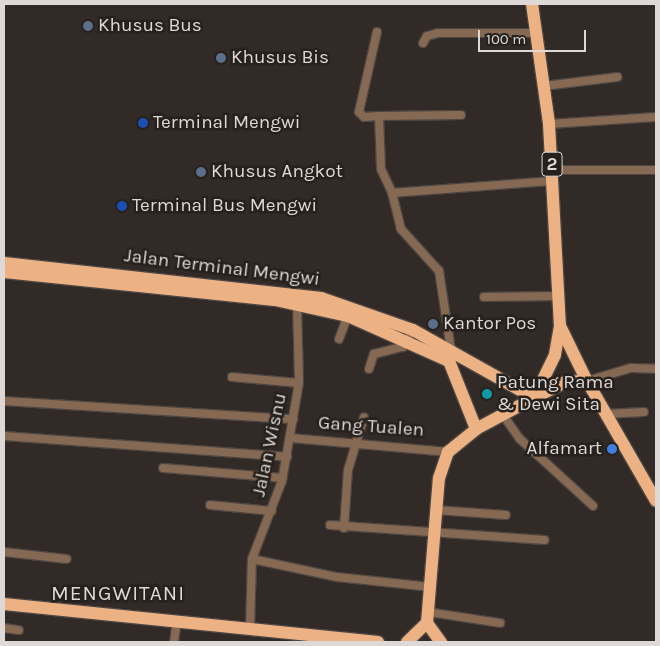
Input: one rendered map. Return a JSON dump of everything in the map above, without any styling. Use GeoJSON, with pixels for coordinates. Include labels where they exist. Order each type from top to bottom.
{"type":"FeatureCollection","features":[{"type":"Feature","properties":{"kind":"highway","name":"2"},"geometry":{"type":"LineString","coordinates":[[532,4],[549,124],[560,326],[555,355],[534,398]]}},
{"type":"Feature","properties":{"kind":"highway","name":"Jalan Terminal Mengwi"},"geometry":{"type":"LineString","coordinates":[[4,263],[297,298],[411,334],[451,350],[534,398]]}},
{"type":"Feature","properties":{"kind":"highway","name":"Jalan Terminal Mengwi"},"geometry":{"type":"LineString","coordinates":[[4,272],[297,298],[348,316],[411,334],[455,368],[476,429]]}},
{"type":"Feature","properties":{"kind":"highway","name":"2"},"geometry":{"type":"LineString","coordinates":[[560,326],[605,414],[656,501]]}},
{"type":"Feature","properties":{"kind":"highway"},"geometry":{"type":"LineString","coordinates":[[407,642],[428,618],[433,585],[436,510],[448,452],[476,429],[565,382],[587,381]]}},
{"type":"Feature","properties":{"kind":"highway"},"geometry":{"type":"LineString","coordinates":[[4,604],[177,620],[311,639],[378,642]]}},
{"type":"Feature","properties":{"kind":"highway"},"geometry":{"type":"LineString","coordinates":[[428,618],[441,642]]}},
{"type":"Feature","properties":{"kind":"street"},"geometry":{"type":"LineString","coordinates":[[376,32],[359,112],[364,117],[461,115]]}},
{"type":"Feature","properties":{"kind":"street"},"geometry":{"type":"LineString","coordinates":[[423,43],[427,36],[438,33],[536,33]]}},
{"type":"Feature","properties":{"kind":"street"},"geometry":{"type":"LineString","coordinates":[[544,86],[617,77]]}},
{"type":"Feature","properties":{"kind":"street"},"geometry":{"type":"LineString","coordinates":[[379,116],[381,170],[392,193],[401,229],[439,271],[451,350]]}},
{"type":"Feature","properties":{"kind":"street"},"geometry":{"type":"LineString","coordinates":[[549,124],[656,117]]}},
{"type":"Feature","properties":{"kind":"street"},"geometry":{"type":"LineString","coordinates":[[392,193],[553,176],[656,170]]}},
{"type":"Feature","properties":{"kind":"street"},"geometry":{"type":"LineString","coordinates":[[484,297],[559,296]]}},
{"type":"Feature","properties":{"kind":"street","name":"Jalan Wisnu"},"geometry":{"type":"LineString","coordinates":[[250,629],[252,559],[272,511],[283,478],[299,383],[297,298]]}},
{"type":"Feature","properties":{"kind":"street"},"geometry":{"type":"LineString","coordinates":[[339,339],[348,316]]}},
{"type":"Feature","properties":{"kind":"street"},"geometry":{"type":"LineString","coordinates":[[369,369],[374,354],[403,347],[411,334]]}},
{"type":"Feature","properties":{"kind":"street"},"geometry":{"type":"LineString","coordinates":[[587,381],[630,368],[656,369]]}},
{"type":"Feature","properties":{"kind":"street"},"geometry":{"type":"LineString","coordinates":[[232,378],[299,383]]}},
{"type":"Feature","properties":{"kind":"street"},"geometry":{"type":"LineString","coordinates":[[4,401],[293,419]]}},
{"type":"Feature","properties":{"kind":"street"},"geometry":{"type":"LineString","coordinates":[[605,414],[644,412]]}},
{"type":"Feature","properties":{"kind":"street"},"geometry":{"type":"LineString","coordinates":[[503,415],[520,439],[593,506]]}},
{"type":"Feature","properties":{"kind":"street"},"geometry":{"type":"LineString","coordinates":[[344,528],[348,470],[358,444],[364,417]]}},
{"type":"Feature","properties":{"kind":"street"},"geometry":{"type":"LineString","coordinates":[[4,436],[287,457]]}},
{"type":"Feature","properties":{"kind":"street","name":"Gang Tualen"},"geometry":{"type":"LineString","coordinates":[[291,438],[448,452]]}},
{"type":"Feature","properties":{"kind":"street"},"geometry":{"type":"LineString","coordinates":[[163,468],[283,478]]}},
{"type":"Feature","properties":{"kind":"street"},"geometry":{"type":"LineString","coordinates":[[210,505],[272,511]]}},
{"type":"Feature","properties":{"kind":"street"},"geometry":{"type":"LineString","coordinates":[[436,510],[506,515]]}},
{"type":"Feature","properties":{"kind":"street"},"geometry":{"type":"LineString","coordinates":[[330,525],[344,528],[544,540]]}},
{"type":"Feature","properties":{"kind":"street"},"geometry":{"type":"LineString","coordinates":[[4,552],[67,559]]}},
{"type":"Feature","properties":{"kind":"street"},"geometry":{"type":"LineString","coordinates":[[252,559],[336,577],[433,585]]}},
{"type":"Feature","properties":{"kind":"street"},"geometry":{"type":"LineString","coordinates":[[428,618],[500,624]]}},
{"type":"Feature","properties":{"kind":"street"},"geometry":{"type":"LineString","coordinates":[[174,642],[177,620]]}},
{"type":"Feature","properties":{"kind":"street"},"geometry":{"type":"LineString","coordinates":[[4,628],[19,630]]}},
{"type":"Feature","properties":{"kind":"place","name":"Khusus Bus"},"geometry":{"type":"Point","coordinates":[88,26]}},
{"type":"Feature","properties":{"kind":"place","name":"Khusus Bis"},"geometry":{"type":"Point","coordinates":[221,58]}},
{"type":"Feature","properties":{"kind":"place","name":"Terminal Mengwi"},"geometry":{"type":"Point","coordinates":[143,123]}},
{"type":"Feature","properties":{"kind":"place","name":"Khusus Angkot"},"geometry":{"type":"Point","coordinates":[201,172]}},
{"type":"Feature","properties":{"kind":"place","name":"Terminal Bus Mengwi"},"geometry":{"type":"Point","coordinates":[122,206]}},
{"type":"Feature","properties":{"kind":"place","name":"Kantor Pos"},"geometry":{"type":"Point","coordinates":[433,324]}},
{"type":"Feature","properties":{"kind":"place","name":"Patung Rama & Dewi Sita"},"geometry":{"type":"Point","coordinates":[487,394]}},
{"type":"Feature","properties":{"kind":"place","name":"Alfamart"},"geometry":{"type":"Point","coordinates":[612,449]}},
{"type":"Feature","properties":{"kind":"district","name":"MENGWITANI"},"geometry":{"type":"Point","coordinates":[118,593]}}]}
